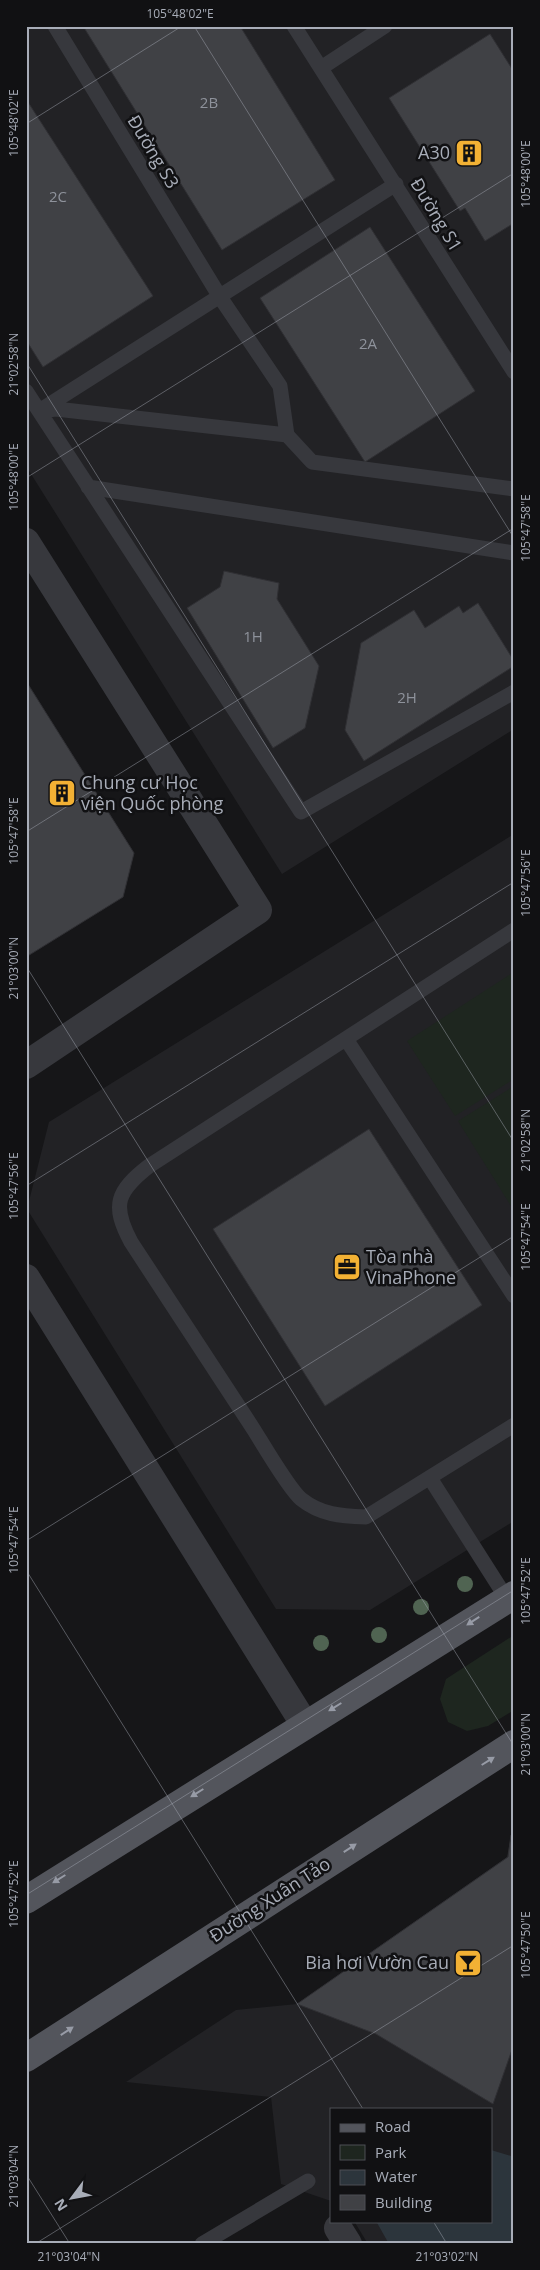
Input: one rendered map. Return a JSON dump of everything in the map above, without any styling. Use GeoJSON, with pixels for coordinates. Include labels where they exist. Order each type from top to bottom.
{"type":"FeatureCollection","features":[{"type":"Feature","properties":{"kind":"main road"},"geometry":{"type":"LineString","coordinates":[[26,1900],[510,1597]]}},
{"type":"Feature","properties":{"kind":"main road","name":"Đường Xuân Tảo"},"geometry":{"type":"LineString","coordinates":[[26,2058],[514,1744]]}},
{"type":"Feature","properties":{"kind":"street"},"geometry":{"type":"LineString","coordinates":[[26,542],[258,910],[26,1065]]}},
{"type":"Feature","properties":{"kind":"street"},"geometry":{"type":"LineString","coordinates":[[26,1278],[304,1725]]}},
{"type":"Feature","properties":{"kind":"lane","name":"Đường S3"},"geometry":{"type":"LineString","coordinates":[[54,26],[220,297],[280,386],[287,435]]}},
{"type":"Feature","properties":{"kind":"lane","name":"Đường S1"},"geometry":{"type":"LineString","coordinates":[[294,26],[514,372]]}},
{"type":"Feature","properties":{"kind":"lane"},"geometry":{"type":"LineString","coordinates":[[321,68],[385,26]]}},
{"type":"Feature","properties":{"kind":"lane"},"geometry":{"type":"LineString","coordinates":[[39,411],[396,184]]}},
{"type":"Feature","properties":{"kind":"lane"},"geometry":{"type":"LineString","coordinates":[[26,391],[301,812],[514,692]]}},
{"type":"Feature","properties":{"kind":"lane"},"geometry":{"type":"LineString","coordinates":[[39,411],[56,409],[287,435],[312,462],[514,489]]}},
{"type":"Feature","properties":{"kind":"lane"},"geometry":{"type":"LineString","coordinates":[[88,487],[514,553]]}},
{"type":"Feature","properties":{"kind":"lane"},"geometry":{"type":"LineString","coordinates":[[514,930],[142,1172],[134,1178],[122,1193],[118,1211],[122,1225],[131,1242],[299,1498],[313,1508],[324,1513],[366,1517],[514,1425]]}},
{"type":"Feature","properties":{"kind":"lane"},"geometry":{"type":"LineString","coordinates":[[346,1039],[514,1296]]}},
{"type":"Feature","properties":{"kind":"lane"},"geometry":{"type":"LineString","coordinates":[[430,1478],[510,1597]]}},
{"type":"Feature","properties":{"kind":"lane"},"geometry":{"type":"LineString","coordinates":[[202,2244],[308,2180]]}},
{"type":"Feature","properties":{"kind":"shaded area"},"geometry":{"type":"Polygon","coordinates":[[[26,26],[514,26],[514,729],[282,874],[26,466],[26,26]]]}},
{"type":"Feature","properties":{"kind":"shaded area"},"geometry":{"type":"Polygon","coordinates":[[[514,834],[514,1521],[370,1610],[276,1609],[27,1209],[49,1122],[514,834]]]}},
{"type":"Feature","properties":{"kind":"shaded area"},"geometry":{"type":"Polygon","coordinates":[[[514,1834],[514,2244],[368,2244],[355,2222],[492,2222],[492,2108],[330,2108],[330,2201],[281,2184],[271,2097],[126,2082],[236,2010],[297,2004],[507,1857],[511,1835],[514,1834]]]}},
{"type":"Feature","properties":{"kind":"green space"},"geometry":{"type":"Polygon","coordinates":[[[514,972],[514,1079],[455,1116],[407,1041],[514,972]]]}},
{"type":"Feature","properties":{"kind":"green space"},"geometry":{"type":"Polygon","coordinates":[[[514,1086],[514,1211],[458,1121],[514,1086]]]}},
{"type":"Feature","properties":{"kind":"green space"},"geometry":{"type":"Polygon","coordinates":[[[514,1635],[514,1710],[488,1726],[467,1731],[448,1722],[440,1699],[446,1679],[514,1635]]]}},
{"type":"Feature","properties":{"kind":"water"},"geometry":{"type":"Polygon","coordinates":[[[492,2150],[511,2156],[514,2160],[514,2244],[389,2244],[377,2222],[492,2222],[492,2150]]]}},
{"type":"Feature","properties":{"kind":"building"},"geometry":{"type":"Polygon","coordinates":[[[83,26],[240,26],[335,180],[222,250],[83,26]]]}},
{"type":"Feature","properties":{"kind":"building","name":"A30"},"geometry":{"type":"Polygon","coordinates":[[[490,34],[514,72],[514,223],[485,241],[465,208],[460,211],[389,98],[490,34]]]}},
{"type":"Feature","properties":{"kind":"building"},"geometry":{"type":"Polygon","coordinates":[[[26,99],[153,296],[43,367],[26,340],[26,99]]]}},
{"type":"Feature","properties":{"kind":"building"},"geometry":{"type":"Polygon","coordinates":[[[370,227],[475,391],[365,462],[260,298],[370,227]]]}},
{"type":"Feature","properties":{"kind":"building"},"geometry":{"type":"Polygon","coordinates":[[[224,571],[279,583],[277,599],[319,666],[305,728],[273,748],[187,608],[220,587],[224,571]]]}},
{"type":"Feature","properties":{"kind":"building"},"geometry":{"type":"Polygon","coordinates":[[[478,603],[514,661],[514,666],[364,761],[345,730],[361,643],[414,610],[425,628],[459,606],[463,613],[478,603]]]}},
{"type":"Feature","properties":{"kind":"building","name":"Chung cư Học viện Quốc phòng"},"geometry":{"type":"Polygon","coordinates":[[[26,681],[134,853],[123,897],[26,957],[26,681]]]}},
{"type":"Feature","properties":{"kind":"building","name":"Tòa nhà VinaPhone"},"geometry":{"type":"Polygon","coordinates":[[[369,1129],[482,1305],[325,1406],[213,1229],[369,1129]]]}},
{"type":"Feature","properties":{"kind":"building"},"geometry":{"type":"Polygon","coordinates":[[[511,1835],[514,1836],[514,2044],[493,2104],[376,2034],[297,2004],[508,1857],[511,1835]]]}},
{"type":"Feature","properties":{"kind":"place","name":"A30"},"geometry":{"type":"Point","coordinates":[469,153]}},
{"type":"Feature","properties":{"kind":"place","name":"Chung cư Học viện Quốc phòng"},"geometry":{"type":"Point","coordinates":[62,793]}},
{"type":"Feature","properties":{"kind":"place","name":"Tòa nhà VinaPhone"},"geometry":{"type":"Point","coordinates":[347,1267]}},
{"type":"Feature","properties":{"kind":"place","name":"Bia hơi Vườn Cau"},"geometry":{"type":"Point","coordinates":[468,1963]}}]}
